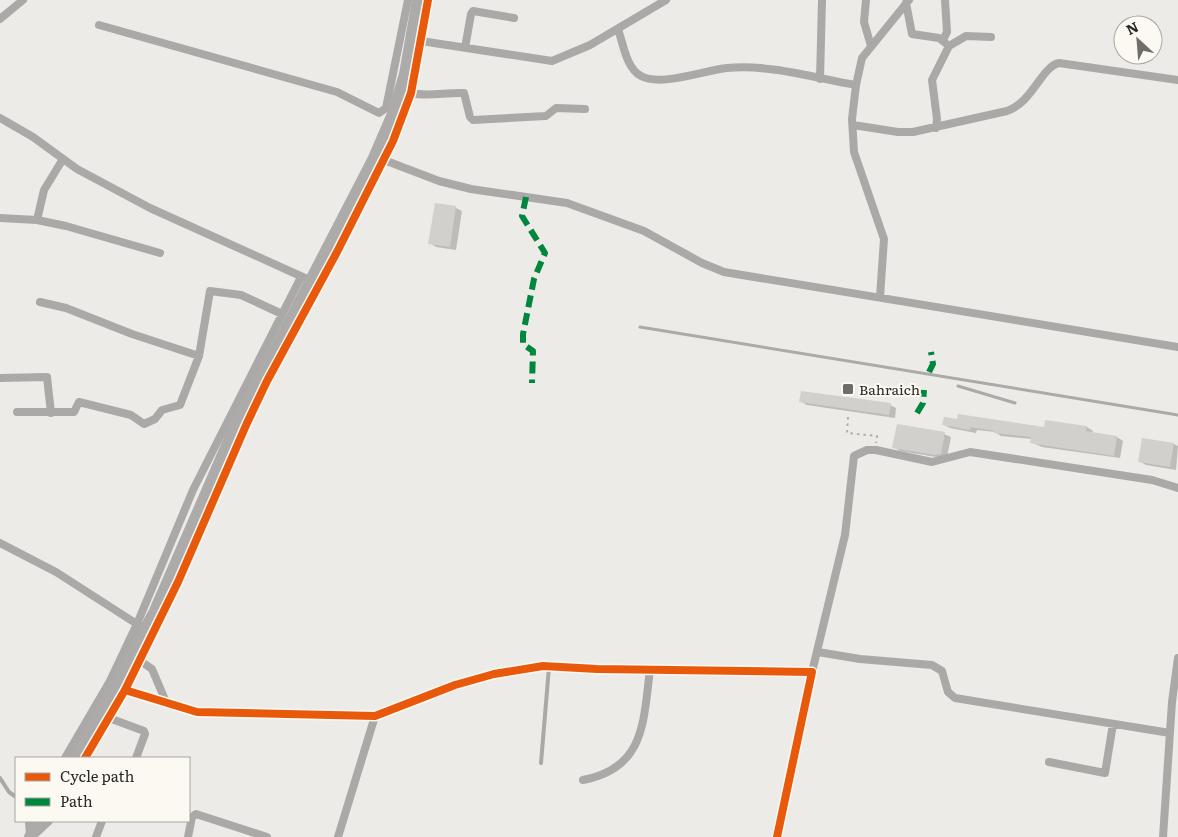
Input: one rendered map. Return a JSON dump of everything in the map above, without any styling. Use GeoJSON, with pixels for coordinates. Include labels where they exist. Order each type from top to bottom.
{"type":"FeatureCollection","features":[{"type":"Feature","properties":{"kind":"main road"},"geometry":{"type":"LineString","coordinates":[[76,757],[154,611],[235,427],[374,158],[394,114],[405,74],[418,0]]}},
{"type":"Feature","properties":{"kind":"main road"},"geometry":{"type":"LineString","coordinates":[[30,837],[38,822]]}},
{"type":"Feature","properties":{"kind":"street"},"geometry":{"type":"LineString","coordinates":[[0,19],[23,0]]}},
{"type":"Feature","properties":{"kind":"street"},"geometry":{"type":"LineString","coordinates":[[99,25],[337,92],[379,113],[386,108],[408,0]]}},
{"type":"Feature","properties":{"kind":"street"},"geometry":{"type":"LineString","coordinates":[[86,757],[124,690],[178,582],[247,422],[384,160],[411,93],[428,0]]}},
{"type":"Feature","properties":{"kind":"street"},"geometry":{"type":"LineString","coordinates":[[421,41],[552,61],[590,45],[666,0]]}},
{"type":"Feature","properties":{"kind":"street"},"geometry":{"type":"LineString","coordinates":[[820,79],[822,0]]}},
{"type":"Feature","properties":{"kind":"street"},"geometry":{"type":"LineString","coordinates":[[866,0],[864,22],[871,46]]}},
{"type":"Feature","properties":{"kind":"street"},"geometry":{"type":"LineString","coordinates":[[943,40],[947,32],[945,0]]}},
{"type":"Feature","properties":{"kind":"street"},"geometry":{"type":"LineString","coordinates":[[880,297],[884,239],[858,166],[852,125],[856,86],[862,58],[907,2]]}},
{"type":"Feature","properties":{"kind":"street"},"geometry":{"type":"LineString","coordinates":[[907,2],[912,34],[943,40],[949,46]]}},
{"type":"Feature","properties":{"kind":"street"},"geometry":{"type":"LineString","coordinates":[[465,48],[470,14],[473,10],[514,18]]}},
{"type":"Feature","properties":{"kind":"street"},"geometry":{"type":"LineString","coordinates":[[618,28],[630,65],[640,76],[649,79],[728,68],[755,68],[856,86]]}},
{"type":"Feature","properties":{"kind":"street"},"geometry":{"type":"LineString","coordinates":[[936,128],[937,119],[932,80],[949,46],[966,36],[991,37]]}},
{"type":"Feature","properties":{"kind":"street"},"geometry":{"type":"LineString","coordinates":[[852,125],[898,132],[936,128],[1015,108],[1027,98],[1055,64],[1178,80]]}},
{"type":"Feature","properties":{"kind":"street"},"geometry":{"type":"LineString","coordinates":[[411,93],[424,96],[446,92],[464,93],[470,117],[473,120],[546,116],[556,108],[585,109]]}},
{"type":"Feature","properties":{"kind":"street"},"geometry":{"type":"LineString","coordinates":[[0,118],[33,137],[77,169],[150,208],[318,285]]}},
{"type":"Feature","properties":{"kind":"street"},"geometry":{"type":"LineString","coordinates":[[37,220],[44,190],[63,159]]}},
{"type":"Feature","properties":{"kind":"street"},"geometry":{"type":"LineString","coordinates":[[384,160],[439,181],[471,189],[567,203],[644,231],[712,268],[1178,347]]}},
{"type":"Feature","properties":{"kind":"street"},"geometry":{"type":"LineString","coordinates":[[0,218],[37,220],[160,252]]}},
{"type":"Feature","properties":{"kind":"street"},"geometry":{"type":"LineString","coordinates":[[66,757],[110,680],[137,624],[194,490],[301,276]]}},
{"type":"Feature","properties":{"kind":"street"},"geometry":{"type":"LineString","coordinates":[[17,412],[74,412],[79,402],[131,415],[144,424],[150,422],[162,410],[180,405],[199,356],[210,291],[247,297],[282,314]]}},
{"type":"Feature","properties":{"kind":"street"},"geometry":{"type":"LineString","coordinates":[[40,302],[66,308],[132,334],[199,356]]}},
{"type":"Feature","properties":{"kind":"street"},"geometry":{"type":"LineString","coordinates":[[0,378],[47,377],[51,412]]}},
{"type":"Feature","properties":{"kind":"street"},"geometry":{"type":"LineString","coordinates":[[778,837],[812,672],[845,534],[854,456],[867,450],[876,450],[932,462],[970,452],[1152,480],[1178,488]]}},
{"type":"Feature","properties":{"kind":"street"},"geometry":{"type":"LineString","coordinates":[[0,543],[56,572],[137,624],[151,636]]}},
{"type":"Feature","properties":{"kind":"street"},"geometry":{"type":"LineString","coordinates":[[818,652],[860,659],[932,665],[942,671],[948,692],[955,698],[1170,733]]}},
{"type":"Feature","properties":{"kind":"street"},"geometry":{"type":"LineString","coordinates":[[1163,837],[1170,733],[1178,658]]}},
{"type":"Feature","properties":{"kind":"street"},"geometry":{"type":"LineString","coordinates":[[139,660],[152,669],[166,702]]}},
{"type":"Feature","properties":{"kind":"street"},"geometry":{"type":"LineString","coordinates":[[124,690],[197,712],[375,716],[455,685],[494,674],[549,666],[650,670],[812,672]]}},
{"type":"Feature","properties":{"kind":"street"},"geometry":{"type":"LineString","coordinates":[[583,780],[614,770],[630,754],[637,741],[650,670]]}},
{"type":"Feature","properties":{"kind":"street"},"geometry":{"type":"LineString","coordinates":[[338,837],[375,716]]}},
{"type":"Feature","properties":{"kind":"street"},"geometry":{"type":"LineString","coordinates":[[108,718],[144,731],[145,734],[136,757]]}},
{"type":"Feature","properties":{"kind":"street"},"geometry":{"type":"LineString","coordinates":[[1049,762],[1104,773],[1113,724]]}},
{"type":"Feature","properties":{"kind":"street"},"geometry":{"type":"LineString","coordinates":[[188,837],[192,817],[196,814],[267,837]]}},
{"type":"Feature","properties":{"kind":"street"},"geometry":{"type":"LineString","coordinates":[[29,822],[30,837]]}},
{"type":"Feature","properties":{"kind":"street"},"geometry":{"type":"LineString","coordinates":[[30,837],[48,822]]}},
{"type":"Feature","properties":{"kind":"street"},"geometry":{"type":"LineString","coordinates":[[96,837],[102,822]]}},
{"type":"Feature","properties":{"kind":"lane"},"geometry":{"type":"LineString","coordinates":[[541,763],[549,666]]}},
{"type":"Feature","properties":{"kind":"lane"},"geometry":{"type":"LineString","coordinates":[[0,778],[9,792],[15,796]]}},
{"type":"Feature","properties":{"kind":"path"},"geometry":{"type":"LineString","coordinates":[[848,417],[847,433],[877,436],[876,450]]}},
{"type":"Feature","properties":{"kind":"building"},"geometry":{"type":"Polygon","coordinates":[[[435,203],[456,206],[450,247],[428,244],[435,203]]]}},
{"type":"Feature","properties":{"kind":"building","name":"Bahraich"},"geometry":{"type":"Polygon","coordinates":[[[801,391],[891,403],[889,415],[799,402],[801,391]]]}},
{"type":"Feature","properties":{"kind":"building"},"geometry":{"type":"Polygon","coordinates":[[[958,414],[1044,427],[1045,420],[1087,426],[1086,431],[1117,436],[1114,456],[1030,443],[1031,437],[994,433],[994,431],[971,427],[970,430],[942,425],[944,417],[957,419],[958,414]]]}},
{"type":"Feature","properties":{"kind":"building"},"geometry":{"type":"Polygon","coordinates":[[[897,424],[945,432],[941,454],[935,455],[892,448],[897,424]]]}},
{"type":"Feature","properties":{"kind":"building"},"geometry":{"type":"Polygon","coordinates":[[[1142,438],[1174,443],[1170,467],[1138,462],[1142,438]]]}},
{"type":"Feature","properties":{"kind":"railway"},"geometry":{"type":"LineString","coordinates":[[640,327],[1178,415]]}},
{"type":"Feature","properties":{"kind":"railway"},"geometry":{"type":"LineString","coordinates":[[958,386],[1015,403]]}},
{"type":"Feature","properties":{"kind":"marked path"},"geometry":{"type":"LineString","coordinates":[[526,197],[522,216],[545,253],[534,279],[523,334],[523,344],[533,351],[532,383]]}},
{"type":"Feature","properties":{"kind":"marked path"},"geometry":{"type":"LineString","coordinates":[[929,372],[933,364],[931,352]]}},
{"type":"Feature","properties":{"kind":"marked path"},"geometry":{"type":"LineString","coordinates":[[917,413],[923,403],[924,390]]}},
{"type":"Feature","properties":{"kind":"cycle path"},"geometry":{"type":"LineString","coordinates":[[86,757],[125,690],[178,582],[267,381],[337,252],[393,141],[411,93],[428,0]]}},
{"type":"Feature","properties":{"kind":"cycle path"},"geometry":{"type":"LineString","coordinates":[[125,690],[197,712],[375,716],[455,685],[494,674],[543,666],[597,669],[812,672],[777,837]]}},
{"type":"Feature","properties":{"kind":"place","name":"Bahraich"},"geometry":{"type":"Point","coordinates":[848,389]}}]}
